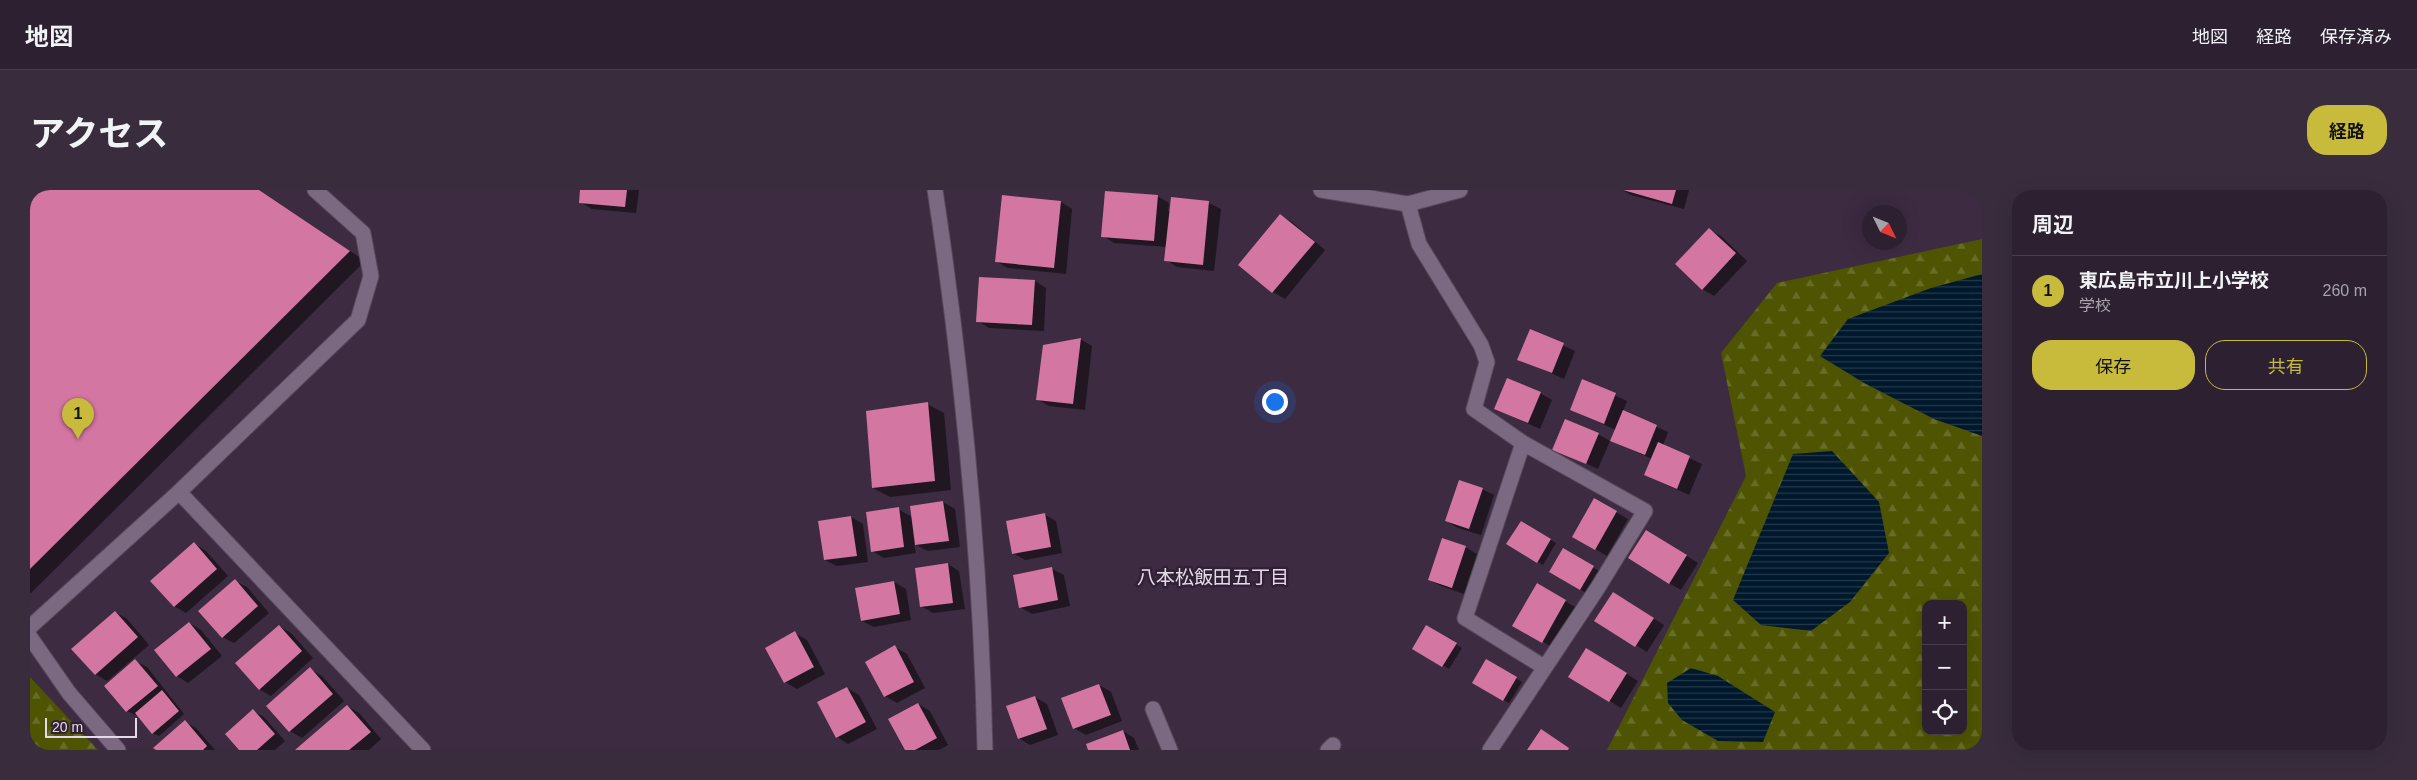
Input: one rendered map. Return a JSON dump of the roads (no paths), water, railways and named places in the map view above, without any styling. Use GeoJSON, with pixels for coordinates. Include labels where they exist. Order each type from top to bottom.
{"type":"FeatureCollection","features":[{"type":"Feature","properties":{"kind":"street"},"geometry":{"type":"LineString","coordinates":[[30,628],[178,492],[358,320],[371,276],[363,233],[315,190]]}},
{"type":"Feature","properties":{"kind":"street"},"geometry":{"type":"LineString","coordinates":[[935,190],[972,496],[983,664],[985,750]]}},
{"type":"Feature","properties":{"kind":"street"},"geometry":{"type":"LineString","coordinates":[[1321,190],[1408,204],[1460,190]]}},
{"type":"Feature","properties":{"kind":"street"},"geometry":{"type":"LineString","coordinates":[[1408,204],[1419,244],[1481,345],[1487,362],[1474,409],[1523,443],[1645,510],[1597,588],[1490,750]]}},
{"type":"Feature","properties":{"kind":"street"},"geometry":{"type":"LineString","coordinates":[[1523,443],[1465,618],[1544,667]]}},
{"type":"Feature","properties":{"kind":"street"},"geometry":{"type":"LineString","coordinates":[[178,492],[423,750]]}},
{"type":"Feature","properties":{"kind":"street"},"geometry":{"type":"LineString","coordinates":[[30,637],[69,693],[118,750]]}},
{"type":"Feature","properties":{"kind":"street"},"geometry":{"type":"LineString","coordinates":[[1153,709],[1170,750]]}},
{"type":"Feature","properties":{"kind":"water"},"geometry":{"type":"Polygon","coordinates":[[[1982,274],[1982,436],[1934,419],[1864,383],[1820,356],[1848,319],[1931,288],[1982,274]]]}},
{"type":"Feature","properties":{"kind":"water"},"geometry":{"type":"Polygon","coordinates":[[[1832,451],[1879,502],[1889,553],[1850,602],[1811,631],[1761,625],[1733,600],[1793,454],[1832,451]]]}},
{"type":"Feature","properties":{"kind":"water"},"geometry":{"type":"Polygon","coordinates":[[[1691,668],[1718,676],[1775,712],[1763,742],[1718,741],[1682,720],[1668,703],[1667,683],[1691,668]]]}},
{"type":"Feature","properties":{"kind":"place","name":"東広島市立川上小学校"},"geometry":{"type":"Point","coordinates":[78,439]}},
{"type":"Feature","properties":{"kind":"district","name":"八本松飯田五丁目"},"geometry":{"type":"Point","coordinates":[1213,577]}}]}
